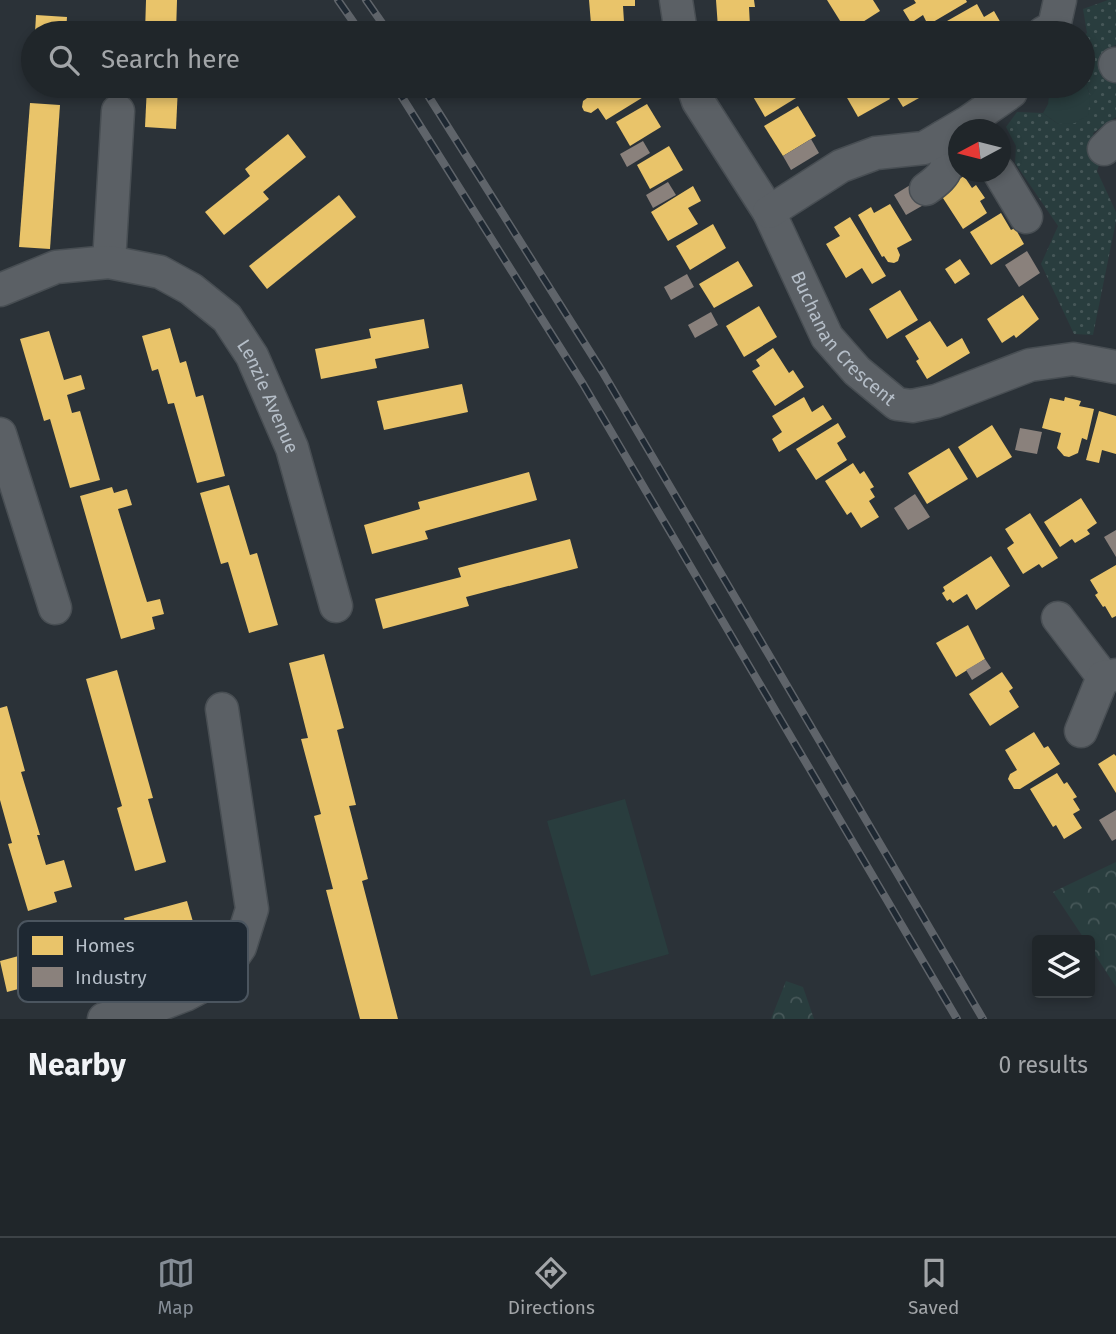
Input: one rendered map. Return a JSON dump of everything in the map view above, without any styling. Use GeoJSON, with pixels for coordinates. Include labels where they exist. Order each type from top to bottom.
{"type":"FeatureCollection","features":[{"type":"Feature","properties":{"kind":"street"},"geometry":{"type":"LineString","coordinates":[[676,0],[679,21]]}},
{"type":"Feature","properties":{"kind":"street"},"geometry":{"type":"LineString","coordinates":[[1055,21],[1060,0]]}},
{"type":"Feature","properties":{"kind":"street","name":"Buchanan Crescent"},"geometry":{"type":"LineString","coordinates":[[697,98],[769,212],[827,337],[858,371],[897,404],[912,407],[936,401],[1030,365],[1073,359],[1116,367]]}},
{"type":"Feature","properties":{"kind":"street"},"geometry":{"type":"LineString","coordinates":[[975,119],[1003,98]]}},
{"type":"Feature","properties":{"kind":"street"},"geometry":{"type":"LineString","coordinates":[[110,262],[118,111]]}},
{"type":"Feature","properties":{"kind":"street"},"geometry":{"type":"LineString","coordinates":[[769,212],[841,166],[876,153],[924,148],[948,136]]}},
{"type":"Feature","properties":{"kind":"street"},"geometry":{"type":"LineString","coordinates":[[926,190],[944,176],[948,161]]}},
{"type":"Feature","properties":{"kind":"street"},"geometry":{"type":"LineString","coordinates":[[1006,182],[1026,217]]}},
{"type":"Feature","properties":{"kind":"street","name":"Lenzie Avenue"},"geometry":{"type":"LineString","coordinates":[[0,290],[56,267],[110,262],[160,272],[191,289],[227,318],[252,356],[292,448],[336,606]]}},
{"type":"Feature","properties":{"kind":"street"},"geometry":{"type":"LineString","coordinates":[[0,434],[55,608]]}},
{"type":"Feature","properties":{"kind":"street"},"geometry":{"type":"LineString","coordinates":[[1058,618],[1109,676],[1081,730]]}},
{"type":"Feature","properties":{"kind":"street"},"geometry":{"type":"LineString","coordinates":[[222,709],[252,909],[248,922]]}},
{"type":"Feature","properties":{"kind":"street"},"geometry":{"type":"LineString","coordinates":[[104,1019],[158,1012],[174,1002]]}},
{"type":"Feature","properties":{"kind":"green space"},"geometry":{"type":"Polygon","coordinates":[[[1108,0],[1116,0],[1116,45],[1107,49],[1108,65],[1116,81],[1116,117],[1093,133],[1102,156],[1097,171],[1116,212],[1116,221],[1093,335],[1074,334],[1041,264],[1058,226],[1015,163],[1016,146],[1011,136],[1011,120],[1017,112],[1043,113],[1058,124],[1088,98],[1095,98],[1095,21],[1085,21],[1083,9],[1108,0]]]}},
{"type":"Feature","properties":{"kind":"green space"},"geometry":{"type":"Polygon","coordinates":[[[1049,98],[1090,98],[1088,115],[1075,123],[1058,124],[1043,113],[1049,98]]]}},
{"type":"Feature","properties":{"kind":"green space"},"geometry":{"type":"Polygon","coordinates":[[[625,799],[669,954],[591,976],[547,821],[625,799]]]}},
{"type":"Feature","properties":{"kind":"green space"},"geometry":{"type":"Polygon","coordinates":[[[1116,862],[1116,987],[1095,955],[1095,935],[1082,935],[1053,892],[1116,862]]]}},
{"type":"Feature","properties":{"kind":"green space"},"geometry":{"type":"Polygon","coordinates":[[[786,981],[803,987],[814,1019],[771,1019],[786,981]]]}},
{"type":"Feature","properties":{"kind":"building: Homes"},"geometry":{"type":"Polygon","coordinates":[[[146,0],[177,0],[176,21],[145,21],[146,0]]]}},
{"type":"Feature","properties":{"kind":"building: Homes"},"geometry":{"type":"Polygon","coordinates":[[[589,0],[635,0],[635,6],[623,6],[624,21],[591,21],[589,0]]]}},
{"type":"Feature","properties":{"kind":"building: Homes"},"geometry":{"type":"Polygon","coordinates":[[[716,0],[754,0],[755,7],[749,7],[750,21],[718,21],[716,0]]]}},
{"type":"Feature","properties":{"kind":"building: Homes"},"geometry":{"type":"Polygon","coordinates":[[[827,0],[873,0],[880,11],[864,21],[840,21],[827,0]]]}},
{"type":"Feature","properties":{"kind":"building: Homes"},"geometry":{"type":"Polygon","coordinates":[[[914,0],[967,2],[935,21],[926,21],[923,15],[910,21],[903,10],[916,3],[914,0]]]}},
{"type":"Feature","properties":{"kind":"building: Homes"},"geometry":{"type":"Polygon","coordinates":[[[977,4],[984,17],[994,11],[1000,21],[947,21],[977,4]]]}},
{"type":"Feature","properties":{"kind":"building: Homes"},"geometry":{"type":"Polygon","coordinates":[[[36,15],[67,17],[67,21],[36,21],[36,15]]]}},
{"type":"Feature","properties":{"kind":"building: Homes"},"geometry":{"type":"Polygon","coordinates":[[[146,98],[177,98],[176,129],[145,127],[146,98]]]}},
{"type":"Feature","properties":{"kind":"building: Homes"},"geometry":{"type":"Polygon","coordinates":[[[587,98],[642,98],[606,120],[598,108],[591,113],[584,111],[583,101],[587,98]]]}},
{"type":"Feature","properties":{"kind":"building: Homes"},"geometry":{"type":"Polygon","coordinates":[[[754,98],[796,98],[765,117],[754,98]]]}},
{"type":"Feature","properties":{"kind":"building: Homes"},"geometry":{"type":"Polygon","coordinates":[[[847,98],[890,99],[858,117],[847,98]]]}},
{"type":"Feature","properties":{"kind":"building: Homes"},"geometry":{"type":"Polygon","coordinates":[[[897,98],[919,98],[903,107],[897,98]]]}},
{"type":"Feature","properties":{"kind":"building: Homes"},"geometry":{"type":"Polygon","coordinates":[[[30,103],[60,105],[50,249],[19,247],[30,103]]]}},
{"type":"Feature","properties":{"kind":"building: Homes"},"geometry":{"type":"Polygon","coordinates":[[[647,104],[661,127],[630,146],[616,122],[647,104]]]}},
{"type":"Feature","properties":{"kind":"building: Homes"},"geometry":{"type":"Polygon","coordinates":[[[798,106],[816,136],[783,156],[764,126],[798,106]]]}},
{"type":"Feature","properties":{"kind":"building: Homes"},"geometry":{"type":"Polygon","coordinates":[[[288,134],[306,157],[263,192],[269,199],[224,235],[205,212],[250,176],[245,169],[288,134]]]}},
{"type":"Feature","properties":{"kind":"building: Homes"},"geometry":{"type":"Polygon","coordinates":[[[669,146],[683,170],[650,189],[637,165],[669,146]]]}},
{"type":"Feature","properties":{"kind":"building: Homes"},"geometry":{"type":"Polygon","coordinates":[[[955,182],[968,182],[972,188],[976,185],[985,198],[980,201],[987,213],[963,229],[939,192],[955,182]]]}},
{"type":"Feature","properties":{"kind":"building: Homes"},"geometry":{"type":"Polygon","coordinates":[[[693,186],[701,201],[688,208],[698,224],[668,241],[651,212],[693,186]]]}},
{"type":"Feature","properties":{"kind":"building: Homes"},"geometry":{"type":"Polygon","coordinates":[[[339,195],[356,217],[267,289],[249,266],[339,195]]]}},
{"type":"Feature","properties":{"kind":"building: Homes"},"geometry":{"type":"Polygon","coordinates":[[[890,204],[912,240],[897,248],[900,255],[894,263],[882,257],[858,215],[871,207],[874,213],[890,204]]]}},
{"type":"Feature","properties":{"kind":"building: Homes"},"geometry":{"type":"Polygon","coordinates":[[[1001,213],[1011,230],[1015,228],[1024,244],[991,265],[970,232],[1001,213]]]}},
{"type":"Feature","properties":{"kind":"building: Homes"},"geometry":{"type":"Polygon","coordinates":[[[850,217],[886,276],[872,284],[862,268],[846,278],[826,244],[840,236],[834,227],[850,217]]]}},
{"type":"Feature","properties":{"kind":"building: Homes"},"geometry":{"type":"Polygon","coordinates":[[[713,224],[726,248],[690,270],[676,246],[713,224]]]}},
{"type":"Feature","properties":{"kind":"building: Homes"},"geometry":{"type":"Polygon","coordinates":[[[960,259],[970,274],[955,284],[945,269],[960,259]]]}},
{"type":"Feature","properties":{"kind":"building: Homes"},"geometry":{"type":"Polygon","coordinates":[[[738,261],[753,286],[714,308],[699,284],[738,261]]]}},
{"type":"Feature","properties":{"kind":"building: Homes"},"geometry":{"type":"Polygon","coordinates":[[[900,290],[918,320],[887,339],[869,309],[900,290]]]}},
{"type":"Feature","properties":{"kind":"building: Homes"},"geometry":{"type":"Polygon","coordinates":[[[1023,295],[1039,319],[1016,338],[1014,335],[1002,343],[987,319],[1023,295]]]}},
{"type":"Feature","properties":{"kind":"building: Homes"},"geometry":{"type":"Polygon","coordinates":[[[759,306],[777,337],[744,357],[726,326],[759,306]]]}},
{"type":"Feature","properties":{"kind":"building: Homes"},"geometry":{"type":"Polygon","coordinates":[[[424,319],[429,348],[375,359],[377,368],[321,379],[315,349],[371,338],[369,329],[424,319]]]}},
{"type":"Feature","properties":{"kind":"building: Homes"},"geometry":{"type":"Polygon","coordinates":[[[930,321],[947,347],[962,338],[970,353],[927,379],[905,336],[930,321]]]}},
{"type":"Feature","properties":{"kind":"building: Homes"},"geometry":{"type":"Polygon","coordinates":[[[170,328],[180,363],[186,361],[196,397],[203,395],[225,476],[197,483],[174,403],[168,404],[158,369],[152,371],[142,336],[170,328]]]}},
{"type":"Feature","properties":{"kind":"building: Homes"},"geometry":{"type":"Polygon","coordinates":[[[49,331],[64,380],[81,375],[85,389],[67,395],[72,413],[80,411],[100,480],[70,488],[50,419],[44,421],[20,339],[49,331]]]}},
{"type":"Feature","properties":{"kind":"building: Homes"},"geometry":{"type":"Polygon","coordinates":[[[773,348],[789,373],[793,370],[804,387],[775,406],[752,371],[760,366],[756,360],[773,348]]]}},
{"type":"Feature","properties":{"kind":"building: Homes"},"geometry":{"type":"Polygon","coordinates":[[[462,384],[468,412],[384,430],[377,401],[462,384]]]}},
{"type":"Feature","properties":{"kind":"building: Homes"},"geometry":{"type":"Polygon","coordinates":[[[804,397],[812,412],[823,405],[832,419],[779,452],[772,439],[782,432],[772,416],[804,397]]]}},
{"type":"Feature","properties":{"kind":"building: Homes"},"geometry":{"type":"Polygon","coordinates":[[[1065,397],[1081,401],[1079,406],[1094,409],[1087,440],[1082,438],[1078,453],[1069,457],[1064,456],[1057,448],[1061,433],[1042,428],[1050,398],[1064,401],[1065,397]]]}},
{"type":"Feature","properties":{"kind":"building: Homes"},"geometry":{"type":"Polygon","coordinates":[[[1099,411],[1116,416],[1116,454],[1102,450],[1099,463],[1086,460],[1099,411]]]}},
{"type":"Feature","properties":{"kind":"building: Homes"},"geometry":{"type":"Polygon","coordinates":[[[838,423],[846,437],[837,443],[847,460],[816,480],[796,449],[838,423]]]}},
{"type":"Feature","properties":{"kind":"building: Homes"},"geometry":{"type":"Polygon","coordinates":[[[992,425],[1012,457],[977,478],[958,447],[992,425]]]}},
{"type":"Feature","properties":{"kind":"building: Homes"},"geometry":{"type":"Polygon","coordinates":[[[949,448],[968,479],[927,504],[908,473],[949,448]]]}},
{"type":"Feature","properties":{"kind":"building: Homes"},"geometry":{"type":"Polygon","coordinates":[[[853,463],[860,474],[864,471],[874,487],[870,489],[875,497],[869,501],[879,517],[861,528],[851,512],[847,515],[825,481],[853,463]]]}},
{"type":"Feature","properties":{"kind":"building: Homes"},"geometry":{"type":"Polygon","coordinates":[[[529,472],[537,500],[425,531],[428,539],[372,554],[364,525],[420,509],[418,502],[529,472]]]}},
{"type":"Feature","properties":{"kind":"building: Homes"},"geometry":{"type":"Polygon","coordinates":[[[229,485],[250,555],[257,553],[278,625],[249,633],[228,562],[221,564],[200,493],[229,485]]]}},
{"type":"Feature","properties":{"kind":"building: Homes"},"geometry":{"type":"Polygon","coordinates":[[[112,487],[114,493],[127,489],[132,505],[118,509],[147,602],[160,599],[164,614],[152,617],[155,629],[121,639],[80,496],[112,487]]]}},
{"type":"Feature","properties":{"kind":"building: Homes"},"geometry":{"type":"Polygon","coordinates":[[[1081,498],[1097,523],[1087,530],[1090,534],[1075,543],[1072,539],[1060,547],[1044,522],[1081,498]]]}},
{"type":"Feature","properties":{"kind":"building: Homes"},"geometry":{"type":"Polygon","coordinates":[[[1030,513],[1058,558],[1042,568],[1039,564],[1023,574],[1007,548],[1014,543],[1005,529],[1030,513]]]}},
{"type":"Feature","properties":{"kind":"building: Homes"},"geometry":{"type":"Polygon","coordinates":[[[570,539],[578,568],[466,597],[469,606],[383,629],[375,599],[461,577],[458,568],[570,539]]]}},
{"type":"Feature","properties":{"kind":"building: Homes"},"geometry":{"type":"Polygon","coordinates":[[[991,556],[1010,586],[976,610],[967,594],[953,603],[950,599],[947,601],[942,593],[945,591],[943,587],[991,556]]]}},
{"type":"Feature","properties":{"kind":"building: Homes"},"geometry":{"type":"Polygon","coordinates":[[[1116,565],[1116,616],[1112,618],[1095,595],[1098,593],[1090,580],[1116,565]]]}},
{"type":"Feature","properties":{"kind":"building: Homes"},"geometry":{"type":"Polygon","coordinates":[[[968,625],[985,659],[956,677],[936,643],[968,625]]]}},
{"type":"Feature","properties":{"kind":"building: Homes"},"geometry":{"type":"Polygon","coordinates":[[[324,654],[344,728],[337,730],[356,805],[349,806],[368,879],[362,881],[398,1019],[360,1019],[326,890],[333,889],[314,816],[321,814],[301,739],[308,738],[289,663],[324,654]]]}},
{"type":"Feature","properties":{"kind":"building: Homes"},"geometry":{"type":"Polygon","coordinates":[[[117,670],[153,798],[148,799],[166,862],[135,871],[117,808],[122,806],[86,679],[117,670]]]}},
{"type":"Feature","properties":{"kind":"building: Homes"},"geometry":{"type":"Polygon","coordinates":[[[1002,672],[1013,688],[1009,691],[1019,707],[990,726],[969,694],[1002,672]]]}},
{"type":"Feature","properties":{"kind":"building: Homes"},"geometry":{"type":"Polygon","coordinates":[[[7,706],[25,771],[21,772],[46,865],[64,860],[72,887],[54,892],[57,902],[28,911],[8,844],[12,843],[0,800],[0,708],[7,706]]]}},
{"type":"Feature","properties":{"kind":"building: Homes"},"geometry":{"type":"Polygon","coordinates":[[[1034,732],[1044,748],[1048,746],[1060,764],[1020,789],[1014,789],[1008,779],[1010,774],[1017,770],[1005,750],[1034,732]]]}},
{"type":"Feature","properties":{"kind":"building: Homes"},"geometry":{"type":"Polygon","coordinates":[[[1114,754],[1116,756],[1116,793],[1098,764],[1114,754]]]}},
{"type":"Feature","properties":{"kind":"building: Homes"},"geometry":{"type":"Polygon","coordinates":[[[1057,773],[1077,797],[1073,799],[1080,810],[1073,814],[1082,828],[1064,839],[1056,825],[1053,827],[1030,789],[1057,773]]]}},
{"type":"Feature","properties":{"kind":"building: Homes"},"geometry":{"type":"Polygon","coordinates":[[[187,901],[193,921],[125,921],[124,918],[187,901]]]}},
{"type":"Feature","properties":{"kind":"building: Homes"},"geometry":{"type":"Polygon","coordinates":[[[18,956],[18,989],[7,992],[0,961],[18,956]]]}},
{"type":"Feature","properties":{"kind":"building: Industry"},"geometry":{"type":"Polygon","coordinates":[[[811,139],[819,153],[791,170],[783,156],[811,139]]]}},
{"type":"Feature","properties":{"kind":"building: Industry"},"geometry":{"type":"Polygon","coordinates":[[[643,141],[650,153],[627,167],[620,154],[643,141]]]}},
{"type":"Feature","properties":{"kind":"building: Industry"},"geometry":{"type":"Polygon","coordinates":[[[668,182],[676,195],[653,208],[646,195],[668,182]]]}},
{"type":"Feature","properties":{"kind":"building: Industry"},"geometry":{"type":"Polygon","coordinates":[[[915,182],[927,203],[906,215],[894,195],[915,182]]]}},
{"type":"Feature","properties":{"kind":"building: Industry"},"geometry":{"type":"Polygon","coordinates":[[[1027,251],[1040,273],[1019,287],[1005,265],[1027,251]]]}},
{"type":"Feature","properties":{"kind":"building: Industry"},"geometry":{"type":"Polygon","coordinates":[[[687,274],[694,287],[671,300],[664,287],[687,274]]]}},
{"type":"Feature","properties":{"kind":"building: Industry"},"geometry":{"type":"Polygon","coordinates":[[[711,312],[718,325],[695,338],[688,325],[711,312]]]}},
{"type":"Feature","properties":{"kind":"building: Industry"},"geometry":{"type":"Polygon","coordinates":[[[1020,428],[1042,432],[1037,454],[1015,450],[1020,428]]]}},
{"type":"Feature","properties":{"kind":"building: Industry"},"geometry":{"type":"Polygon","coordinates":[[[915,494],[930,517],[908,530],[894,508],[915,494]]]}},
{"type":"Feature","properties":{"kind":"building: Industry"},"geometry":{"type":"Polygon","coordinates":[[[1116,530],[1116,557],[1104,537],[1116,530]]]}},
{"type":"Feature","properties":{"kind":"building: Industry"},"geometry":{"type":"Polygon","coordinates":[[[985,659],[991,668],[972,680],[966,670],[985,659]]]}},
{"type":"Feature","properties":{"kind":"building: Industry"},"geometry":{"type":"Polygon","coordinates":[[[1116,810],[1116,839],[1112,841],[1099,820],[1116,810]]]}},
{"type":"Feature","properties":{"kind":"railway"},"geometry":{"type":"LineString","coordinates":[[338,0],[353,21]]}},
{"type":"Feature","properties":{"kind":"railway"},"geometry":{"type":"LineString","coordinates":[[366,0],[381,21]]}},
{"type":"Feature","properties":{"kind":"railway"},"geometry":{"type":"LineString","coordinates":[[403,98],[583,384],[957,1019]]}},
{"type":"Feature","properties":{"kind":"railway"},"geometry":{"type":"LineString","coordinates":[[430,98],[602,371],[983,1019]]}}]}
